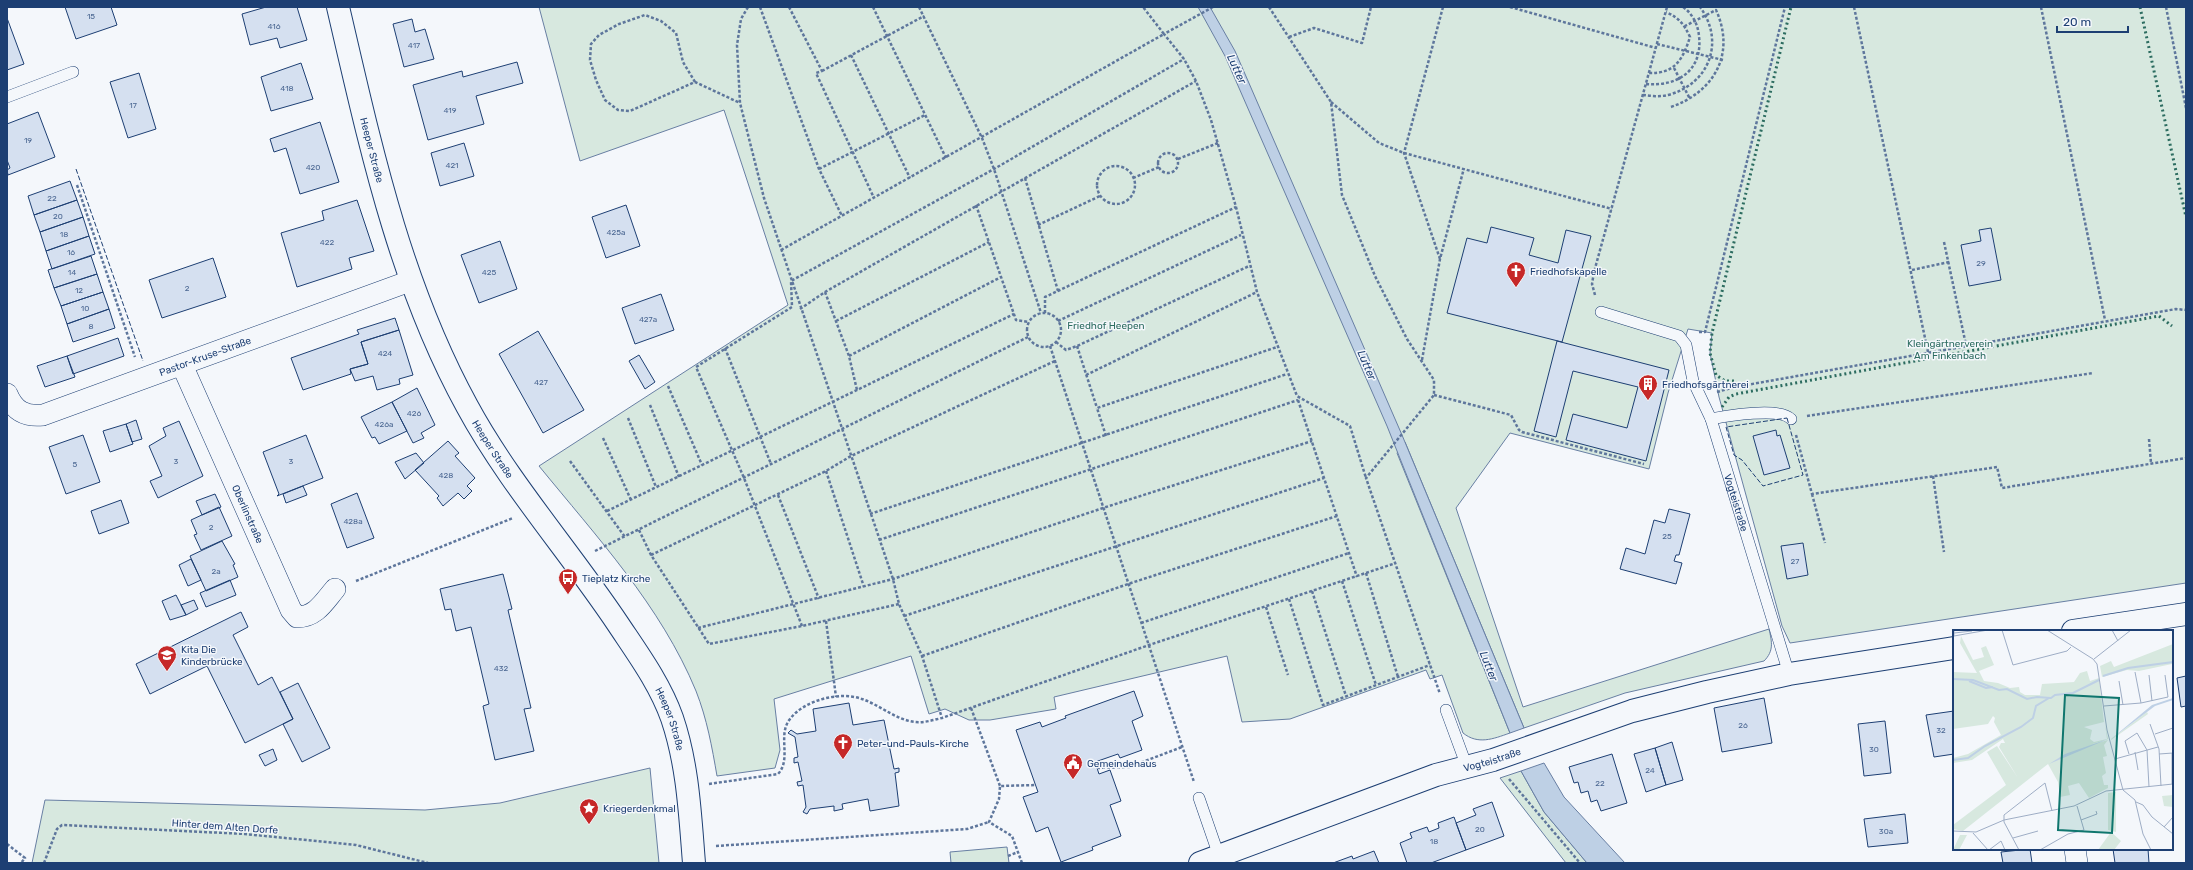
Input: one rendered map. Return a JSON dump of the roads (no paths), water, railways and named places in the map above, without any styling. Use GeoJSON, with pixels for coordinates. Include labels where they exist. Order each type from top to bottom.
{"type":"FeatureCollection","features":[{"type":"Feature","properties":{"kind":"main road","name":"Heeper Straße"},"geometry":{"type":"LineString","coordinates":[[338,7],[378,176],[410,282],[438,349],[468,409],[492,448],[574,561],[646,665],[671,716],[685,765],[694,855]]}},
{"type":"Feature","properties":{"kind":"main road"},"geometry":{"type":"LineString","coordinates":[[2080,630],[2186,614]]}},
{"type":"Feature","properties":{"kind":"main road","name":"Vogteistraße"},"geometry":{"type":"LineString","coordinates":[[1209,860],[1436,775],[1493,760],[1632,711],[1788,674],[1953,648]]}},
{"type":"Feature","properties":{"kind":"street","name":"Pastor-Kruse-Straße"},"geometry":{"type":"LineString","coordinates":[[7,394],[11,404],[19,411],[26,415],[43,415],[410,282]]}},
{"type":"Feature","properties":{"kind":"street","name":"Oberlinstraße"},"geometry":{"type":"LineString","coordinates":[[182,365],[291,610],[297,617],[305,617],[314,613],[335,589]]}},
{"type":"Feature","properties":{"kind":"street"},"geometry":{"type":"LineString","coordinates":[[2075,850],[2077,863]]}},
{"type":"Feature","properties":{"kind":"lane"},"geometry":{"type":"LineString","coordinates":[[7,97],[73,72]]}},
{"type":"Feature","properties":{"kind":"lane","name":"Vogteistraße"},"geometry":{"type":"LineString","coordinates":[[1601,312],[1679,336],[1686,345],[1693,381],[1711,419],[1788,674]]}},
{"type":"Feature","properties":{"kind":"lane"},"geometry":{"type":"LineString","coordinates":[[1711,419],[1735,415],[1784,414],[1791,419]]}},
{"type":"Feature","properties":{"kind":"lane"},"geometry":{"type":"LineString","coordinates":[[1446,710],[1467,767]]}},
{"type":"Feature","properties":{"kind":"lane"},"geometry":{"type":"LineString","coordinates":[[1199,798],[1209,860]]}},
{"type":"Feature","properties":{"kind":"water","name":"Lutter"},"geometry":{"type":"Polygon","coordinates":[[[1198,7],[1210,7],[1235,51],[1402,435],[1524,728],[1510,733],[1387,426],[1225,56],[1198,7]]]}},
{"type":"Feature","properties":{"kind":"water"},"geometry":{"type":"Polygon","coordinates":[[[1544,763],[1564,797],[1625,863],[1587,863],[1544,812],[1521,771],[1544,763]]]}},
{"type":"Feature","properties":{"kind":"place","name":"Friedhofskapelle"},"geometry":{"type":"Point","coordinates":[1516,288]}},
{"type":"Feature","properties":{"kind":"place","name":"Friedhofsgärtnerei"},"geometry":{"type":"Point","coordinates":[1648,401]}},
{"type":"Feature","properties":{"kind":"place","name":"Tieplatz Kirche"},"geometry":{"type":"Point","coordinates":[568,595]}},
{"type":"Feature","properties":{"kind":"place","name":"Kita Die Kinderbrücke"},"geometry":{"type":"Point","coordinates":[167,672]}},
{"type":"Feature","properties":{"kind":"place","name":"Peter-und-Pauls-Kirche"},"geometry":{"type":"Point","coordinates":[843,760]}},
{"type":"Feature","properties":{"kind":"place","name":"Gemeindehaus"},"geometry":{"type":"Point","coordinates":[1073,780]}},
{"type":"Feature","properties":{"kind":"place","name":"Kriegerdenkmal"},"geometry":{"type":"Point","coordinates":[589,825]}},
{"type":"Feature","properties":{"kind":"park label","name":"Friedhof Heepen"},"geometry":{"type":"Point","coordinates":[1106,325]}},
{"type":"Feature","properties":{"kind":"park label","name":"Kleingärtnerverein Am Finkenbach"},"geometry":{"type":"Point","coordinates":[1950,348]}}]}
